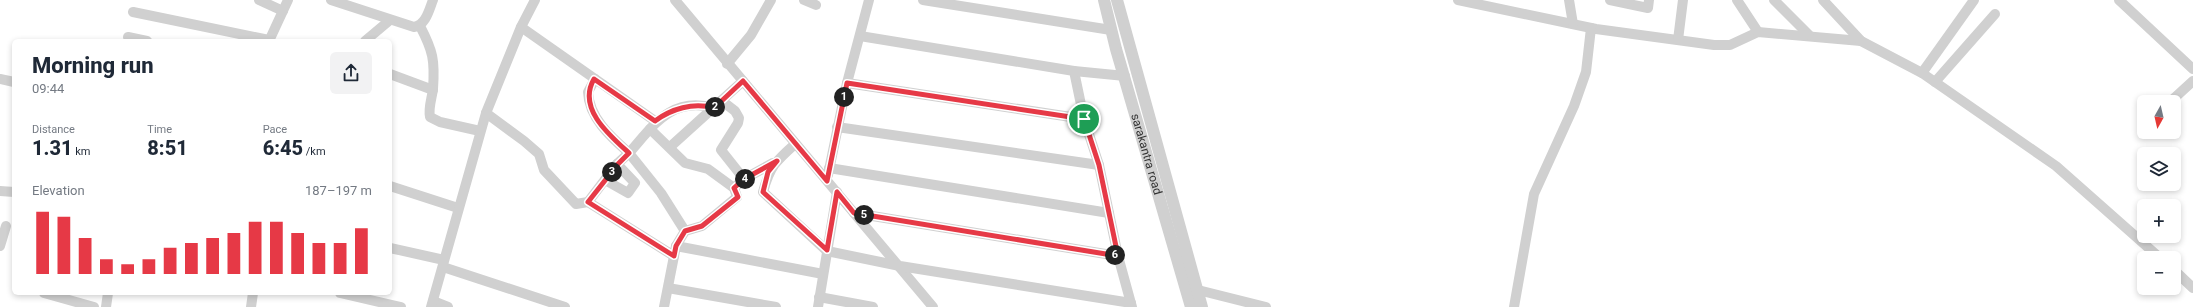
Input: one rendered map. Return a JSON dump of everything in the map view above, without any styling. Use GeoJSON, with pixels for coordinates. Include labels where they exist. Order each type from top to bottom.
{"type":"FeatureCollection","features":[{"type":"Feature","properties":{"kind":"street"},"geometry":{"type":"LineString","coordinates":[[259,0],[283,11]]}},
{"type":"Feature","properties":{"kind":"street"},"geometry":{"type":"LineString","coordinates":[[269,39],[288,0]]}},
{"type":"Feature","properties":{"kind":"street"},"geometry":{"type":"LineString","coordinates":[[331,0],[414,27],[420,26],[423,23],[433,0]]}},
{"type":"Feature","properties":{"kind":"street"},"geometry":{"type":"LineString","coordinates":[[448,307],[432,304],[458,208],[486,113],[535,0]]}},
{"type":"Feature","properties":{"kind":"street"},"geometry":{"type":"LineString","coordinates":[[675,0],[727,64],[900,266],[933,307]]}},
{"type":"Feature","properties":{"kind":"street"},"geometry":{"type":"LineString","coordinates":[[727,64],[751,34],[770,0]]}},
{"type":"Feature","properties":{"kind":"street"},"geometry":{"type":"LineString","coordinates":[[804,0],[816,5]]}},
{"type":"Feature","properties":{"kind":"street"},"geometry":{"type":"LineString","coordinates":[[827,181],[847,83],[869,0]]}},
{"type":"Feature","properties":{"kind":"street"},"geometry":{"type":"LineString","coordinates":[[923,0],[1112,30]]}},
{"type":"Feature","properties":{"kind":"street","name":"sarakantra road"},"geometry":{"type":"LineString","coordinates":[[1104,0],[1190,307]]}},
{"type":"Feature","properties":{"kind":"street","name":"sarakantra road"},"geometry":{"type":"LineString","coordinates":[[1117,0],[1202,307]]}},
{"type":"Feature","properties":{"kind":"street"},"geometry":{"type":"LineString","coordinates":[[1458,0],[1591,28],[1678,40],[1730,45],[1758,32],[1808,35],[1861,41]]}},
{"type":"Feature","properties":{"kind":"street"},"geometry":{"type":"LineString","coordinates":[[1569,0],[1573,24]]}},
{"type":"Feature","properties":{"kind":"street"},"geometry":{"type":"LineString","coordinates":[[1610,0],[1648,8],[1649,0]]}},
{"type":"Feature","properties":{"kind":"street"},"geometry":{"type":"LineString","coordinates":[[1678,40],[1683,0]]}},
{"type":"Feature","properties":{"kind":"street"},"geometry":{"type":"LineString","coordinates":[[1737,0],[1758,32]]}},
{"type":"Feature","properties":{"kind":"street"},"geometry":{"type":"LineString","coordinates":[[1774,0],[1808,35]]}},
{"type":"Feature","properties":{"kind":"street"},"geometry":{"type":"LineString","coordinates":[[1823,0],[1861,41],[1922,73],[2056,166],[2152,251]]}},
{"type":"Feature","properties":{"kind":"street"},"geometry":{"type":"LineString","coordinates":[[1922,73],[1974,0]]}},
{"type":"Feature","properties":{"kind":"street"},"geometry":{"type":"LineString","coordinates":[[2119,0],[2193,69]]}},
{"type":"Feature","properties":{"kind":"street"},"geometry":{"type":"LineString","coordinates":[[133,12],[264,39]]}},
{"type":"Feature","properties":{"kind":"street"},"geometry":{"type":"LineString","coordinates":[[1935,82],[1995,14]]}},
{"type":"Feature","properties":{"kind":"street"},"geometry":{"type":"LineString","coordinates":[[367,39],[390,20]]}},
{"type":"Feature","properties":{"kind":"street"},"geometry":{"type":"LineString","coordinates":[[420,26],[432,51],[434,60],[433,90],[429,112],[430,117],[440,122],[480,131]]}},
{"type":"Feature","properties":{"kind":"street"},"geometry":{"type":"LineString","coordinates":[[522,27],[594,79],[653,125],[685,163],[708,169],[734,188],[738,197],[702,226],[685,231],[675,251],[664,307]]}},
{"type":"Feature","properties":{"kind":"street"},"geometry":{"type":"LineString","coordinates":[[1514,307],[1534,194],[1574,106],[1586,72],[1591,28]]}},
{"type":"Feature","properties":{"kind":"street"},"geometry":{"type":"LineString","coordinates":[[860,36],[1074,71],[1125,76]]}},
{"type":"Feature","properties":{"kind":"street"},"geometry":{"type":"LineString","coordinates":[[128,37],[137,39]]}},
{"type":"Feature","properties":{"kind":"street"},"geometry":{"type":"LineString","coordinates":[[795,144],[768,172],[763,192],[827,250],[900,266],[1131,305],[1118,256],[1099,165],[1084,119],[1074,71]]}},
{"type":"Feature","properties":{"kind":"street"},"geometry":{"type":"LineString","coordinates":[[392,75],[433,90]]}},
{"type":"Feature","properties":{"kind":"street"},"geometry":{"type":"LineString","coordinates":[[0,79],[12,82]]}},
{"type":"Feature","properties":{"kind":"street"},"geometry":{"type":"LineString","coordinates":[[594,79],[588,92],[588,99],[593,110],[605,130],[629,153],[661,193],[685,231]]}},
{"type":"Feature","properties":{"kind":"street"},"geometry":{"type":"LineString","coordinates":[[2177,95],[2193,80]]}},
{"type":"Feature","properties":{"kind":"street"},"geometry":{"type":"LineString","coordinates":[[670,147],[722,102],[743,81]]}},
{"type":"Feature","properties":{"kind":"street"},"geometry":{"type":"LineString","coordinates":[[847,83],[1084,119]]}},
{"type":"Feature","properties":{"kind":"street"},"geometry":{"type":"LineString","coordinates":[[722,102],[735,111],[739,118],[721,150],[744,179]]}},
{"type":"Feature","properties":{"kind":"street"},"geometry":{"type":"LineString","coordinates":[[588,202],[618,164],[653,125],[665,114],[677,109],[700,106],[714,108]]}},
{"type":"Feature","properties":{"kind":"street"},"geometry":{"type":"LineString","coordinates":[[486,113],[539,154],[544,170],[576,204],[588,202],[675,251],[823,274]]}},
{"type":"Feature","properties":{"kind":"street"},"geometry":{"type":"LineString","coordinates":[[837,127],[1099,165]]}},
{"type":"Feature","properties":{"kind":"street"},"geometry":{"type":"LineString","coordinates":[[734,188],[744,179],[777,161]]}},
{"type":"Feature","properties":{"kind":"street"},"geometry":{"type":"LineString","coordinates":[[605,180],[628,192],[635,183],[618,164]]}},
{"type":"Feature","properties":{"kind":"street"},"geometry":{"type":"LineString","coordinates":[[829,168],[1110,213]]}},
{"type":"Feature","properties":{"kind":"street"},"geometry":{"type":"LineString","coordinates":[[392,187],[458,208]]}},
{"type":"Feature","properties":{"kind":"street"},"geometry":{"type":"LineString","coordinates":[[0,191],[12,192]]}},
{"type":"Feature","properties":{"kind":"street"},"geometry":{"type":"LineString","coordinates":[[837,192],[819,302],[873,307]]}},
{"type":"Feature","properties":{"kind":"street"},"geometry":{"type":"LineString","coordinates":[[854,213],[1118,256]]}},
{"type":"Feature","properties":{"kind":"street"},"geometry":{"type":"LineString","coordinates":[[0,246],[6,226]]}},
{"type":"Feature","properties":{"kind":"street"},"geometry":{"type":"LineString","coordinates":[[392,249],[443,264],[565,307]]}},
{"type":"Feature","properties":{"kind":"street"},"geometry":{"type":"LineString","coordinates":[[2181,277],[2193,288]]}},
{"type":"Feature","properties":{"kind":"street"},"geometry":{"type":"LineString","coordinates":[[668,288],[776,307]]}},
{"type":"Feature","properties":{"kind":"street"},"geometry":{"type":"LineString","coordinates":[[1198,290],[1266,307]]}},
{"type":"Feature","properties":{"kind":"street"},"geometry":{"type":"LineString","coordinates":[[51,295],[94,307]]}},
{"type":"Feature","properties":{"kind":"street"},"geometry":{"type":"LineString","coordinates":[[106,307],[108,295]]}},
{"type":"Feature","properties":{"kind":"street"},"geometry":{"type":"LineString","coordinates":[[251,307],[253,295]]}},
{"type":"Feature","properties":{"kind":"street"},"geometry":{"type":"LineString","coordinates":[[349,295],[401,307]]}},
{"type":"Feature","properties":{"kind":"route"},"geometry":{"type":"LineString","coordinates":[[594,79],[655,121],[665,114],[677,109],[700,106],[714,108],[743,81],[827,181],[847,83],[1084,119],[1099,165],[1118,256],[854,213],[837,192],[827,250],[763,192],[768,172],[777,161],[744,179],[734,188],[738,197],[702,226],[685,231],[676,246],[674,256],[588,202],[618,164],[629,153],[601,126],[593,110],[588,99],[588,92],[594,79]]}}]}
